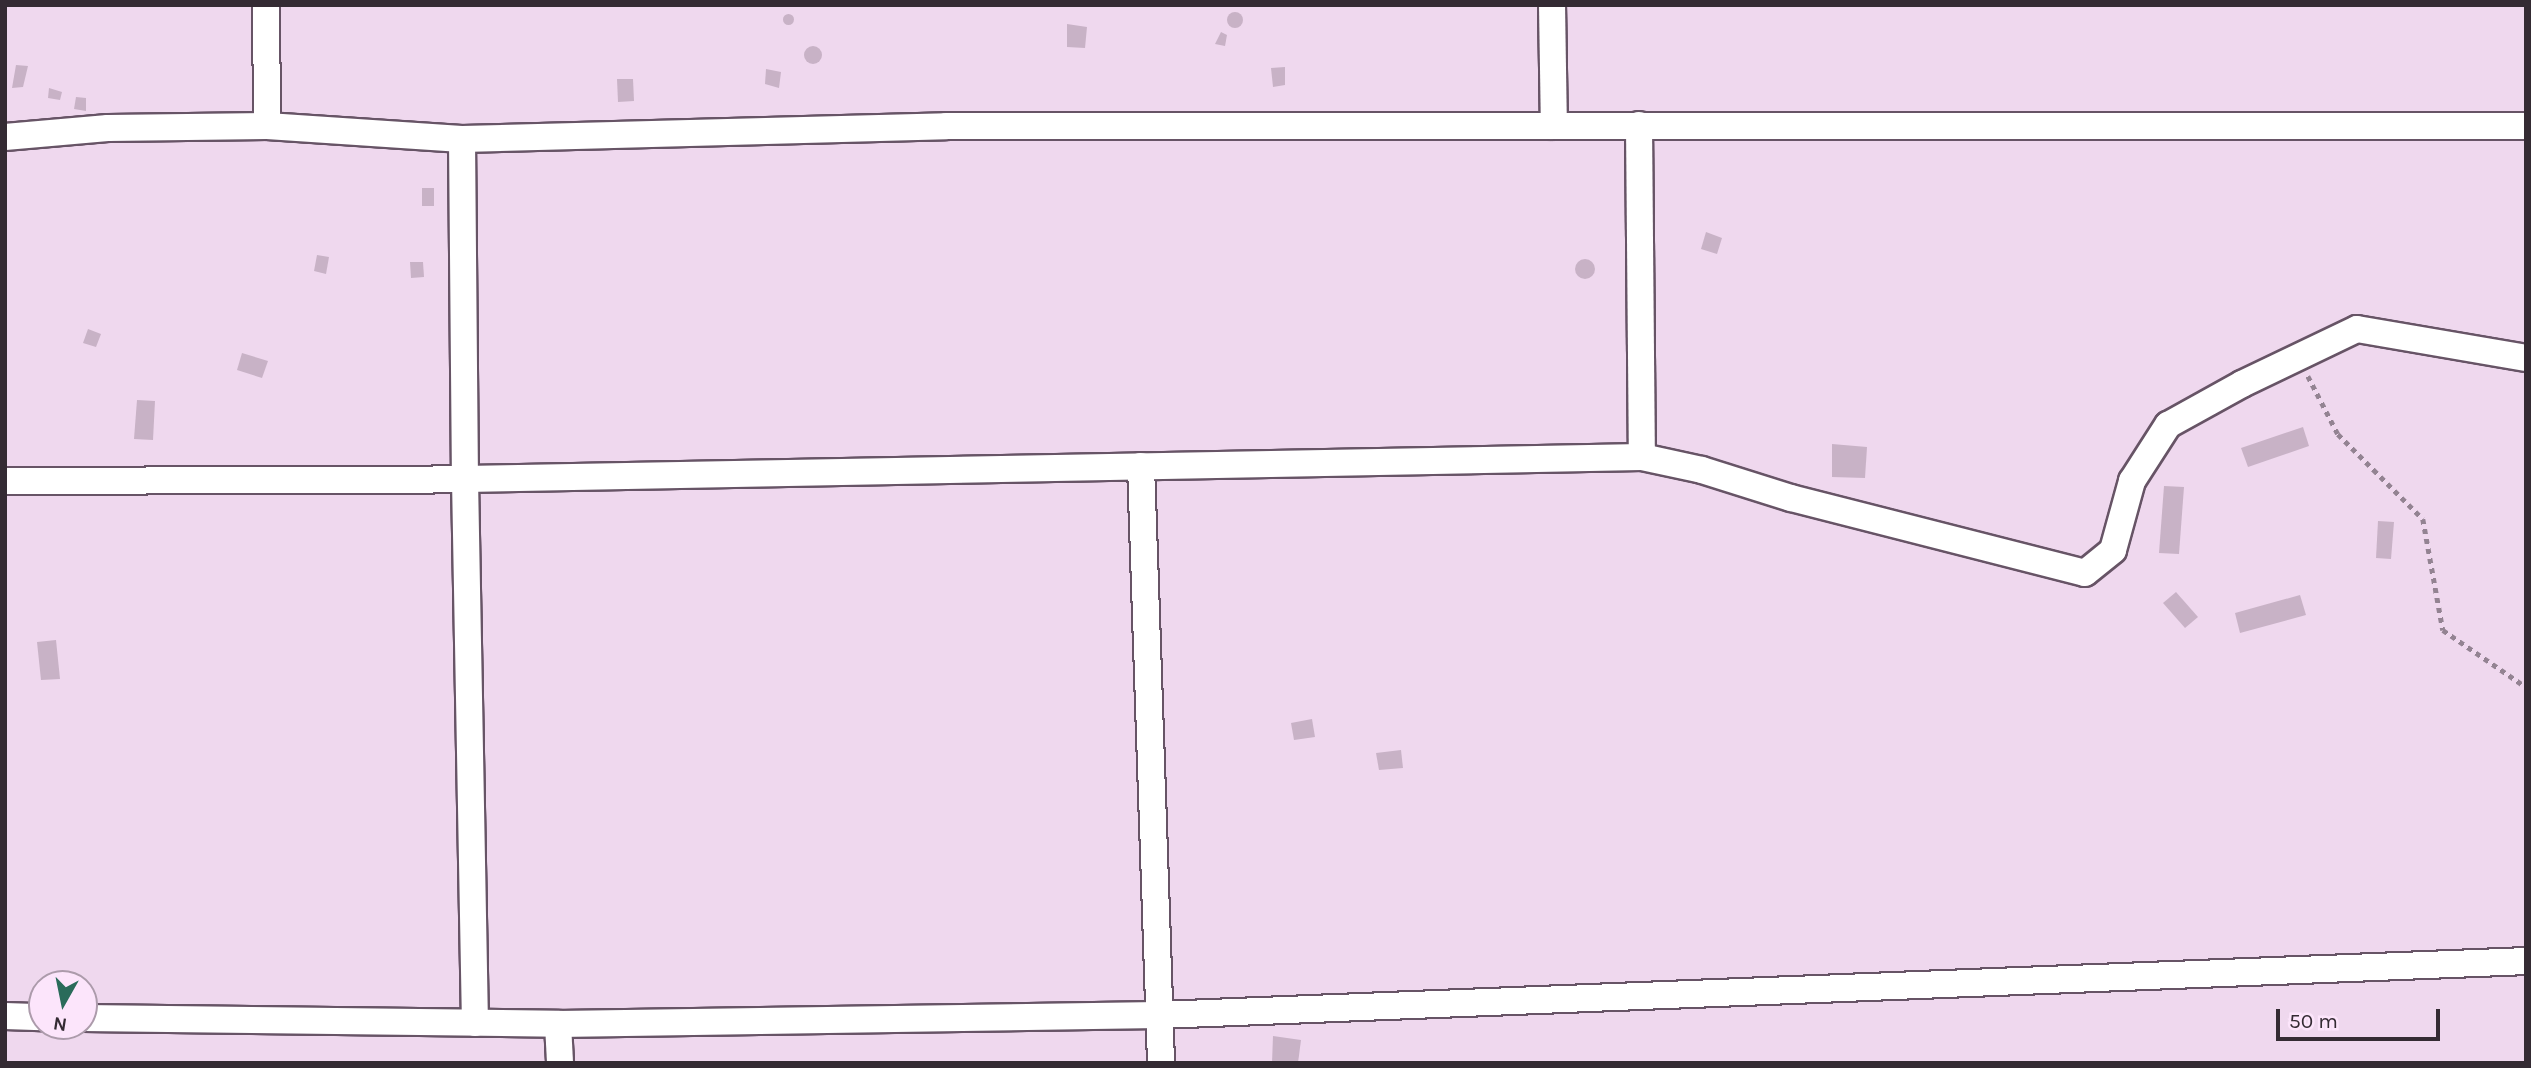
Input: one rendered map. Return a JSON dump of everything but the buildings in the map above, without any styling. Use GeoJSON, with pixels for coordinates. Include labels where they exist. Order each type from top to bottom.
{"type":"FeatureCollection","features":[{"type":"Feature","properties":{"kind":"street"},"geometry":{"type":"LineString","coordinates":[[266,5],[267,126]]}},
{"type":"Feature","properties":{"kind":"street"},"geometry":{"type":"LineString","coordinates":[[1552,5],[1554,125]]}},
{"type":"Feature","properties":{"kind":"street"},"geometry":{"type":"LineString","coordinates":[[1639,125],[1642,457]]}},
{"type":"Feature","properties":{"kind":"street"},"geometry":{"type":"LineString","coordinates":[[5,138],[108,128],[267,126],[462,139],[946,126],[2526,126]]}},
{"type":"Feature","properties":{"kind":"street"},"geometry":{"type":"LineString","coordinates":[[462,139],[475,1023]]}},
{"type":"Feature","properties":{"kind":"street"},"geometry":{"type":"LineString","coordinates":[[5,481],[465,480],[1642,457],[1702,470],[1791,498],[2085,573],[2113,550],[2132,481],[2168,425],[2298,357],[2357,329],[2526,358]]}},
{"type":"Feature","properties":{"kind":"street"},"geometry":{"type":"LineString","coordinates":[[1141,466],[1161,1063]]}},
{"type":"Feature","properties":{"kind":"street"},"geometry":{"type":"LineString","coordinates":[[98,1018],[558,1024],[1159,1015],[2526,961]]}},
{"type":"Feature","properties":{"kind":"street"},"geometry":{"type":"LineString","coordinates":[[5,1016],[28,1017]]}},
{"type":"Feature","properties":{"kind":"street"},"geometry":{"type":"LineString","coordinates":[[558,1024],[560,1063]]}},
{"type":"Feature","properties":{"kind":"path"},"geometry":{"type":"LineString","coordinates":[[2298,357],[2338,434],[2423,519],[2444,630],[2526,687]]}}]}
